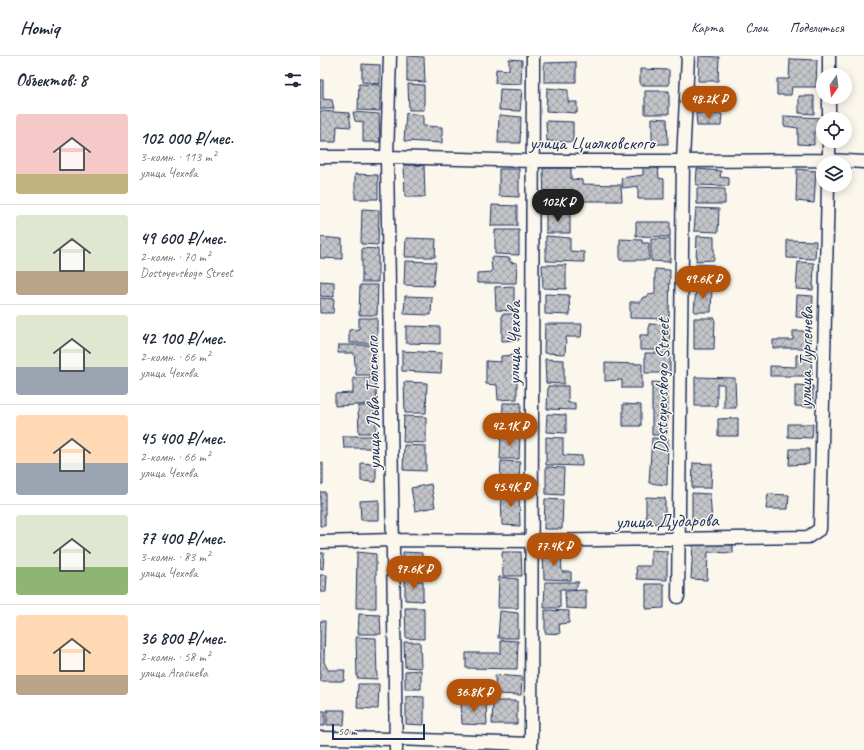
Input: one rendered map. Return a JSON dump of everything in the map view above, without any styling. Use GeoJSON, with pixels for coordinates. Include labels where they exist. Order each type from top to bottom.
{"type":"FeatureCollection","features":[{"type":"Feature","properties":{"kind":"street","name":"улица Льва Толстого"},"geometry":{"type":"LineString","coordinates":[[390,56],[387,157],[396,744]]}},
{"type":"Feature","properties":{"kind":"street","name":"улица Чехова"},"geometry":{"type":"LineString","coordinates":[[530,747],[534,161],[533,56]]}},
{"type":"Feature","properties":{"kind":"street","name":"Dostoyevskogo Street"},"geometry":{"type":"LineString","coordinates":[[678,597],[683,161],[688,56]]}},
{"type":"Feature","properties":{"kind":"street"},"geometry":{"type":"LineString","coordinates":[[829,56],[829,68]]}},
{"type":"Feature","properties":{"kind":"street","name":"улица Циолковского"},"geometry":{"type":"LineString","coordinates":[[320,157],[387,157],[534,161],[816,162]]}},
{"type":"Feature","properties":{"kind":"street","name":"улица Циолковского"},"geometry":{"type":"LineString","coordinates":[[852,162],[864,162]]}},
{"type":"Feature","properties":{"kind":"street","name":"улица Тургенева"},"geometry":{"type":"LineString","coordinates":[[820,529],[828,192]]}},
{"type":"Feature","properties":{"kind":"street","name":"улица Дударова"},"geometry":{"type":"LineString","coordinates":[[320,542],[393,540],[531,541],[808,537],[820,529]]}},
{"type":"Feature","properties":{"kind":"street"},"geometry":{"type":"LineString","coordinates":[[320,738],[396,744],[530,747]]}},
{"type":"Feature","properties":{"kind":"building"},"geometry":{"type":"Polygon","coordinates":[[[407,56],[424,57],[425,82],[407,81],[407,56]]]}},
{"type":"Feature","properties":{"kind":"building"},"geometry":{"type":"Polygon","coordinates":[[[699,56],[719,57],[718,81],[698,81],[699,56]]]}},
{"type":"Feature","properties":{"kind":"building"},"geometry":{"type":"Polygon","coordinates":[[[509,59],[522,60],[521,84],[495,83],[496,69],[509,70],[509,59]]]}},
{"type":"Feature","properties":{"kind":"building"},"geometry":{"type":"Polygon","coordinates":[[[790,59],[817,60],[816,87],[792,87],[791,95],[777,95],[777,79],[789,79],[790,59]]]}},
{"type":"Feature","properties":{"kind":"building"},"geometry":{"type":"Polygon","coordinates":[[[576,62],[576,82],[544,82],[544,63],[576,62]]]}},
{"type":"Feature","properties":{"kind":"building"},"geometry":{"type":"Polygon","coordinates":[[[362,64],[380,65],[380,84],[362,82],[362,64]]]}},
{"type":"Feature","properties":{"kind":"building"},"geometry":{"type":"Polygon","coordinates":[[[640,69],[669,70],[669,85],[640,85],[640,69]]]}},
{"type":"Feature","properties":{"kind":"building"},"geometry":{"type":"Polygon","coordinates":[[[320,80],[323,80],[323,99],[332,100],[334,109],[320,109],[320,80]]]}},
{"type":"Feature","properties":{"kind":"building"},"geometry":{"type":"Polygon","coordinates":[[[359,84],[380,85],[380,111],[358,110],[359,84]]]}},
{"type":"Feature","properties":{"kind":"building"},"geometry":{"type":"Polygon","coordinates":[[[408,84],[424,85],[424,110],[409,110],[408,84]]]}},
{"type":"Feature","properties":{"kind":"building"},"geometry":{"type":"Polygon","coordinates":[[[698,87],[728,89],[727,98],[716,96],[716,111],[698,111],[698,87]]]}},
{"type":"Feature","properties":{"kind":"building"},"geometry":{"type":"Polygon","coordinates":[[[547,88],[568,90],[568,102],[577,102],[577,113],[546,111],[547,88]]]}},
{"type":"Feature","properties":{"kind":"building"},"geometry":{"type":"Polygon","coordinates":[[[500,89],[522,90],[520,111],[499,110],[500,89]]]}},
{"type":"Feature","properties":{"kind":"building"},"geometry":{"type":"Polygon","coordinates":[[[645,91],[669,91],[669,114],[645,114],[645,91]]]}},
{"type":"Feature","properties":{"kind":"building"},"geometry":{"type":"Polygon","coordinates":[[[799,96],[814,96],[814,114],[799,113],[799,96]]]}},
{"type":"Feature","properties":{"kind":"building"},"geometry":{"type":"Polygon","coordinates":[[[320,111],[349,113],[351,127],[337,126],[336,142],[320,142],[320,111]]]}},
{"type":"Feature","properties":{"kind":"building"},"geometry":{"type":"Polygon","coordinates":[[[353,112],[379,114],[380,142],[363,142],[363,122],[355,121],[353,112]]]}},
{"type":"Feature","properties":{"kind":"building"},"geometry":{"type":"Polygon","coordinates":[[[406,113],[423,115],[423,126],[442,127],[442,143],[404,141],[406,113]]]}},
{"type":"Feature","properties":{"kind":"building"},"geometry":{"type":"Polygon","coordinates":[[[696,113],[722,114],[721,126],[697,126],[696,113]]]}},
{"type":"Feature","properties":{"kind":"building"},"geometry":{"type":"Polygon","coordinates":[[[499,115],[521,117],[520,143],[498,143],[499,115]]]}},
{"type":"Feature","properties":{"kind":"building"},"geometry":{"type":"Polygon","coordinates":[[[784,116],[816,118],[814,145],[798,144],[798,128],[784,126],[784,116]]]}},
{"type":"Feature","properties":{"kind":"building"},"geometry":{"type":"Polygon","coordinates":[[[652,118],[667,119],[668,144],[652,144],[652,118]]]}},
{"type":"Feature","properties":{"kind":"building"},"geometry":{"type":"Polygon","coordinates":[[[546,121],[573,122],[573,142],[547,141],[546,121]]]}},
{"type":"Feature","properties":{"kind":"building"},"geometry":{"type":"Polygon","coordinates":[[[404,165],[424,165],[425,197],[405,197],[404,165]]]}},
{"type":"Feature","properties":{"kind":"building"},"geometry":{"type":"Polygon","coordinates":[[[643,167],[658,168],[659,178],[664,179],[664,199],[638,199],[638,186],[623,188],[621,178],[643,175],[643,167]]]}},
{"type":"Feature","properties":{"kind":"building"},"geometry":{"type":"Polygon","coordinates":[[[543,168],[571,168],[571,179],[582,180],[582,184],[621,185],[622,201],[544,201],[543,168]]]}},
{"type":"Feature","properties":{"kind":"building"},"geometry":{"type":"Polygon","coordinates":[[[499,169],[519,169],[519,197],[499,196],[499,169]]]}},
{"type":"Feature","properties":{"kind":"building"},"geometry":{"type":"Polygon","coordinates":[[[697,169],[721,171],[720,177],[729,178],[729,186],[696,185],[697,169]]]}},
{"type":"Feature","properties":{"kind":"building"},"geometry":{"type":"Polygon","coordinates":[[[797,169],[816,171],[814,203],[796,201],[797,169]]]}},
{"type":"Feature","properties":{"kind":"building"},"geometry":{"type":"Polygon","coordinates":[[[355,174],[378,175],[378,199],[355,199],[355,174]]]}},
{"type":"Feature","properties":{"kind":"building"},"geometry":{"type":"Polygon","coordinates":[[[697,188],[725,189],[725,204],[697,204],[697,188]]]}},
{"type":"Feature","properties":{"kind":"building"},"geometry":{"type":"Polygon","coordinates":[[[492,205],[517,206],[517,226],[491,226],[492,205]]]}},
{"type":"Feature","properties":{"kind":"building"},"geometry":{"type":"Polygon","coordinates":[[[696,208],[719,209],[718,232],[694,231],[696,208]]]}},
{"type":"Feature","properties":{"kind":"building"},"geometry":{"type":"Polygon","coordinates":[[[362,209],[379,210],[378,245],[361,244],[362,209]]]}},
{"type":"Feature","properties":{"kind":"building"},"geometry":{"type":"Polygon","coordinates":[[[546,212],[570,213],[570,233],[546,233],[546,212]]]}},
{"type":"Feature","properties":{"kind":"building"},"geometry":{"type":"Polygon","coordinates":[[[636,222],[670,222],[670,237],[636,236],[636,222]]]}},
{"type":"Feature","properties":{"kind":"building"},"geometry":{"type":"Polygon","coordinates":[[[495,230],[519,230],[519,255],[495,254],[495,230]]]}},
{"type":"Feature","properties":{"kind":"building"},"geometry":{"type":"Polygon","coordinates":[[[546,236],[570,238],[570,251],[584,252],[584,262],[546,261],[546,236]]]}},
{"type":"Feature","properties":{"kind":"building"},"geometry":{"type":"Polygon","coordinates":[[[697,236],[714,237],[714,260],[696,261],[697,236]]]}},
{"type":"Feature","properties":{"kind":"building"},"geometry":{"type":"Polygon","coordinates":[[[320,237],[342,239],[342,259],[320,258],[320,237]]]}},
{"type":"Feature","properties":{"kind":"building"},"geometry":{"type":"Polygon","coordinates":[[[406,238],[436,239],[435,257],[405,257],[406,238]]]}},
{"type":"Feature","properties":{"kind":"building"},"geometry":{"type":"Polygon","coordinates":[[[620,239],[642,240],[642,243],[649,243],[649,260],[620,260],[620,239]]]}},
{"type":"Feature","properties":{"kind":"building"},"geometry":{"type":"Polygon","coordinates":[[[651,239],[670,239],[670,262],[651,261],[651,239]]]}},
{"type":"Feature","properties":{"kind":"building"},"geometry":{"type":"Polygon","coordinates":[[[787,240],[816,241],[815,259],[787,258],[787,240]]]}},
{"type":"Feature","properties":{"kind":"building"},"geometry":{"type":"Polygon","coordinates":[[[362,248],[378,249],[378,282],[362,282],[362,248]]]}},
{"type":"Feature","properties":{"kind":"building"},"geometry":{"type":"Polygon","coordinates":[[[491,257],[510,258],[510,262],[517,263],[516,283],[477,283],[477,273],[492,272],[491,257]]]}},
{"type":"Feature","properties":{"kind":"building"},"geometry":{"type":"Polygon","coordinates":[[[405,261],[436,262],[433,286],[404,285],[405,261]]]}},
{"type":"Feature","properties":{"kind":"building"},"geometry":{"type":"Polygon","coordinates":[[[798,262],[814,263],[813,290],[796,289],[798,262]]]}},
{"type":"Feature","properties":{"kind":"building"},"geometry":{"type":"Polygon","coordinates":[[[696,264],[714,265],[713,286],[696,285],[696,264]]]}},
{"type":"Feature","properties":{"kind":"building"},"geometry":{"type":"Polygon","coordinates":[[[542,265],[566,265],[566,289],[543,288],[542,265]]]}},
{"type":"Feature","properties":{"kind":"building"},"geometry":{"type":"Polygon","coordinates":[[[655,269],[670,270],[669,319],[630,318],[630,302],[641,302],[643,297],[655,294],[655,269]]]}},
{"type":"Feature","properties":{"kind":"building"},"geometry":{"type":"Polygon","coordinates":[[[320,281],[334,282],[334,297],[320,296],[320,281]]]}},
{"type":"Feature","properties":{"kind":"building"},"geometry":{"type":"Polygon","coordinates":[[[360,285],[378,285],[377,315],[359,315],[360,285]]]}},
{"type":"Feature","properties":{"kind":"building"},"geometry":{"type":"Polygon","coordinates":[[[514,286],[514,311],[496,310],[495,287],[514,286]]]}},
{"type":"Feature","properties":{"kind":"building"},"geometry":{"type":"Polygon","coordinates":[[[696,287],[712,288],[711,312],[694,312],[696,287]]]}},
{"type":"Feature","properties":{"kind":"building"},"geometry":{"type":"Polygon","coordinates":[[[545,294],[569,295],[570,315],[545,314],[545,294]]]}},
{"type":"Feature","properties":{"kind":"building"},"geometry":{"type":"Polygon","coordinates":[[[797,295],[813,296],[812,318],[796,317],[797,295]]]}},
{"type":"Feature","properties":{"kind":"building"},"geometry":{"type":"Polygon","coordinates":[[[405,296],[432,297],[431,315],[404,314],[405,296]]]}},
{"type":"Feature","properties":{"kind":"building"},"geometry":{"type":"Polygon","coordinates":[[[320,298],[334,299],[333,313],[320,313],[320,298]]]}},
{"type":"Feature","properties":{"kind":"building"},"geometry":{"type":"Polygon","coordinates":[[[502,314],[518,314],[519,340],[502,341],[502,314]]]}},
{"type":"Feature","properties":{"kind":"building"},"geometry":{"type":"Polygon","coordinates":[[[359,318],[377,318],[377,343],[349,343],[349,330],[359,329],[359,318]]]}},
{"type":"Feature","properties":{"kind":"building"},"geometry":{"type":"Polygon","coordinates":[[[694,318],[715,318],[714,349],[694,349],[694,318]]]}},
{"type":"Feature","properties":{"kind":"building"},"geometry":{"type":"Polygon","coordinates":[[[545,324],[582,324],[581,337],[566,337],[565,354],[544,353],[545,324]]]}},
{"type":"Feature","properties":{"kind":"building"},"geometry":{"type":"Polygon","coordinates":[[[649,324],[669,325],[670,350],[640,350],[640,335],[649,335],[649,324]]]}},
{"type":"Feature","properties":{"kind":"building"},"geometry":{"type":"Polygon","coordinates":[[[406,326],[440,327],[440,344],[406,343],[406,326]]]}},
{"type":"Feature","properties":{"kind":"building"},"geometry":{"type":"Polygon","coordinates":[[[793,331],[810,331],[810,348],[773,348],[773,340],[793,340],[793,331]]]}},
{"type":"Feature","properties":{"kind":"building"},"geometry":{"type":"Polygon","coordinates":[[[339,345],[376,345],[377,375],[356,375],[354,353],[338,353],[339,345]]]}},
{"type":"Feature","properties":{"kind":"building"},"geometry":{"type":"Polygon","coordinates":[[[402,351],[442,353],[441,373],[402,371],[402,351]]]}},
{"type":"Feature","properties":{"kind":"building"},"geometry":{"type":"Polygon","coordinates":[[[645,353],[670,353],[670,373],[645,373],[645,353]]]}},
{"type":"Feature","properties":{"kind":"building"},"geometry":{"type":"Polygon","coordinates":[[[517,355],[517,399],[498,400],[497,385],[486,384],[486,361],[501,362],[501,356],[517,355]]]}},
{"type":"Feature","properties":{"kind":"building"},"geometry":{"type":"Polygon","coordinates":[[[796,355],[811,356],[812,376],[770,376],[770,366],[796,367],[796,355]]]}},
{"type":"Feature","properties":{"kind":"building"},"geometry":{"type":"Polygon","coordinates":[[[545,359],[564,360],[564,384],[546,383],[545,359]]]}},
{"type":"Feature","properties":{"kind":"building"},"geometry":{"type":"Polygon","coordinates":[[[605,363],[642,364],[642,388],[622,388],[622,380],[605,381],[605,363]]]}},
{"type":"Feature","properties":{"kind":"building"},"geometry":{"type":"Polygon","coordinates":[[[695,377],[735,378],[736,408],[724,408],[724,384],[717,384],[717,406],[695,406],[695,377]]]}},
{"type":"Feature","properties":{"kind":"building"},"geometry":{"type":"Polygon","coordinates":[[[353,378],[375,378],[377,404],[335,406],[335,394],[353,393],[353,378]]]}},
{"type":"Feature","properties":{"kind":"building"},"geometry":{"type":"Polygon","coordinates":[[[404,382],[427,383],[426,413],[405,413],[404,382]]]}},
{"type":"Feature","properties":{"kind":"building"},"geometry":{"type":"Polygon","coordinates":[[[652,382],[667,383],[667,435],[652,435],[652,382]]]}},
{"type":"Feature","properties":{"kind":"building"},"geometry":{"type":"Polygon","coordinates":[[[795,385],[813,386],[813,407],[795,406],[795,385]]]}},
{"type":"Feature","properties":{"kind":"building"},"geometry":{"type":"Polygon","coordinates":[[[548,386],[568,386],[568,403],[575,403],[575,410],[547,409],[548,386]]]}},
{"type":"Feature","properties":{"kind":"building"},"geometry":{"type":"Polygon","coordinates":[[[503,403],[521,403],[520,432],[502,432],[503,403]]]}},
{"type":"Feature","properties":{"kind":"building"},"geometry":{"type":"Polygon","coordinates":[[[623,404],[641,405],[641,426],[623,426],[623,404]]]}},
{"type":"Feature","properties":{"kind":"building"},"geometry":{"type":"Polygon","coordinates":[[[358,406],[375,406],[376,433],[359,433],[358,406]]]}},
{"type":"Feature","properties":{"kind":"building"},"geometry":{"type":"Polygon","coordinates":[[[547,414],[566,415],[566,433],[546,432],[547,414]]]}},
{"type":"Feature","properties":{"kind":"building"},"geometry":{"type":"Polygon","coordinates":[[[404,416],[426,417],[426,443],[403,442],[404,416]]]}},
{"type":"Feature","properties":{"kind":"building"},"geometry":{"type":"Polygon","coordinates":[[[738,418],[738,436],[718,436],[718,419],[738,418]]]}},
{"type":"Feature","properties":{"kind":"building"},"geometry":{"type":"Polygon","coordinates":[[[788,424],[813,424],[812,438],[788,437],[788,424]]]}},
{"type":"Feature","properties":{"kind":"building"},"geometry":{"type":"Polygon","coordinates":[[[501,434],[520,435],[519,459],[500,459],[501,434]]]}},
{"type":"Feature","properties":{"kind":"building"},"geometry":{"type":"Polygon","coordinates":[[[343,436],[376,436],[376,448],[344,448],[343,436]]]}},
{"type":"Feature","properties":{"kind":"building"},"geometry":{"type":"Polygon","coordinates":[[[546,437],[563,438],[563,455],[582,456],[582,466],[546,465],[546,437]]]}},
{"type":"Feature","properties":{"kind":"building"},"geometry":{"type":"Polygon","coordinates":[[[652,438],[668,439],[667,485],[649,483],[652,438]]]}},
{"type":"Feature","properties":{"kind":"building"},"geometry":{"type":"Polygon","coordinates":[[[404,445],[426,446],[426,471],[403,470],[404,445]]]}},
{"type":"Feature","properties":{"kind":"building"},"geometry":{"type":"Polygon","coordinates":[[[790,449],[809,449],[809,464],[789,465],[790,449]]]}},
{"type":"Feature","properties":{"kind":"building"},"geometry":{"type":"Polygon","coordinates":[[[501,461],[520,462],[519,481],[500,481],[501,461]]]}},
{"type":"Feature","properties":{"kind":"building"},"geometry":{"type":"Polygon","coordinates":[[[320,463],[323,463],[323,484],[320,484],[320,463]]]}},
{"type":"Feature","properties":{"kind":"building"},"geometry":{"type":"Polygon","coordinates":[[[361,463],[376,464],[376,482],[361,481],[361,463]]]}},
{"type":"Feature","properties":{"kind":"building"},"geometry":{"type":"Polygon","coordinates":[[[693,463],[712,464],[711,488],[692,488],[693,463]]]}},
{"type":"Feature","properties":{"kind":"building"},"geometry":{"type":"Polygon","coordinates":[[[546,467],[564,468],[563,495],[546,494],[546,467]]]}},
{"type":"Feature","properties":{"kind":"building"},"geometry":{"type":"Polygon","coordinates":[[[431,484],[435,507],[415,511],[411,488],[431,484]]]}},
{"type":"Feature","properties":{"kind":"building"},"geometry":{"type":"Polygon","coordinates":[[[501,491],[519,491],[520,526],[502,525],[501,491]]]}},
{"type":"Feature","properties":{"kind":"building"},"geometry":{"type":"Polygon","coordinates":[[[320,492],[325,492],[325,526],[320,526],[320,492]]]}},
{"type":"Feature","properties":{"kind":"building"},"geometry":{"type":"Polygon","coordinates":[[[692,493],[710,494],[712,523],[692,523],[692,493]]]}},
{"type":"Feature","properties":{"kind":"building"},"geometry":{"type":"Polygon","coordinates":[[[768,494],[789,495],[788,509],[766,509],[768,494]]]}},
{"type":"Feature","properties":{"kind":"building"},"geometry":{"type":"Polygon","coordinates":[[[646,497],[665,498],[665,523],[646,524],[646,497]]]}},
{"type":"Feature","properties":{"kind":"building"},"geometry":{"type":"Polygon","coordinates":[[[545,499],[563,500],[562,529],[544,529],[545,499]]]}},
{"type":"Feature","properties":{"kind":"building"},"geometry":{"type":"Polygon","coordinates":[[[379,500],[379,520],[361,520],[360,501],[379,500]]]}},
{"type":"Feature","properties":{"kind":"building"},"geometry":{"type":"Polygon","coordinates":[[[693,543],[733,545],[733,553],[708,552],[707,580],[691,579],[693,543]]]}},
{"type":"Feature","properties":{"kind":"building"},"geometry":{"type":"Polygon","coordinates":[[[651,550],[667,551],[667,580],[637,579],[636,566],[651,566],[651,550]]]}},
{"type":"Feature","properties":{"kind":"building"},"geometry":{"type":"Polygon","coordinates":[[[543,551],[561,552],[562,572],[571,572],[571,580],[544,579],[543,551]]]}},
{"type":"Feature","properties":{"kind":"building"},"geometry":{"type":"Polygon","coordinates":[[[357,552],[376,554],[376,608],[356,608],[357,552]]]}},
{"type":"Feature","properties":{"kind":"building"},"geometry":{"type":"Polygon","coordinates":[[[403,552],[422,553],[423,578],[404,577],[403,552]]]}},
{"type":"Feature","properties":{"kind":"building"},"geometry":{"type":"Polygon","coordinates":[[[502,552],[521,552],[522,576],[503,576],[502,552]]]}},
{"type":"Feature","properties":{"kind":"building"},"geometry":{"type":"Polygon","coordinates":[[[320,553],[324,553],[323,569],[320,568],[320,553]]]}},
{"type":"Feature","properties":{"kind":"building"},"geometry":{"type":"Polygon","coordinates":[[[320,575],[327,575],[326,592],[320,592],[320,575]]]}},
{"type":"Feature","properties":{"kind":"building"},"geometry":{"type":"Polygon","coordinates":[[[499,577],[518,579],[518,608],[498,608],[499,577]]]}},
{"type":"Feature","properties":{"kind":"building"},"geometry":{"type":"Polygon","coordinates":[[[405,580],[423,581],[423,601],[405,600],[405,580]]]}},
{"type":"Feature","properties":{"kind":"building"},"geometry":{"type":"Polygon","coordinates":[[[545,582],[579,582],[575,589],[560,589],[560,608],[544,608],[545,582]]]}},
{"type":"Feature","properties":{"kind":"building"},"geometry":{"type":"Polygon","coordinates":[[[646,584],[664,584],[664,608],[646,609],[646,584]]]}},
{"type":"Feature","properties":{"kind":"building"},"geometry":{"type":"Polygon","coordinates":[[[586,590],[586,609],[566,608],[565,591],[586,590]]]}},
{"type":"Feature","properties":{"kind":"building"},"geometry":{"type":"Polygon","coordinates":[[[405,608],[424,608],[424,639],[406,638],[405,608]]]}},
{"type":"Feature","properties":{"kind":"building"},"geometry":{"type":"Polygon","coordinates":[[[545,610],[569,611],[569,623],[559,624],[560,634],[545,633],[545,610]]]}},
{"type":"Feature","properties":{"kind":"building"},"geometry":{"type":"Polygon","coordinates":[[[500,611],[518,613],[518,638],[498,638],[500,611]]]}},
{"type":"Feature","properties":{"kind":"building"},"geometry":{"type":"Polygon","coordinates":[[[359,614],[380,615],[381,634],[358,634],[359,614]]]}},
{"type":"Feature","properties":{"kind":"building"},"geometry":{"type":"Polygon","coordinates":[[[320,621],[325,621],[324,662],[328,670],[345,670],[344,681],[320,681],[320,621]]]}},
{"type":"Feature","properties":{"kind":"building"},"geometry":{"type":"Polygon","coordinates":[[[356,637],[376,638],[377,679],[357,678],[356,637]]]}},
{"type":"Feature","properties":{"kind":"building"},"geometry":{"type":"Polygon","coordinates":[[[501,640],[518,641],[517,669],[466,668],[466,653],[501,653],[501,640]]]}},
{"type":"Feature","properties":{"kind":"building"},"geometry":{"type":"Polygon","coordinates":[[[404,642],[420,642],[421,668],[405,667],[404,642]]]}},
{"type":"Feature","properties":{"kind":"building"},"geometry":{"type":"Polygon","coordinates":[[[421,670],[421,689],[405,689],[405,671],[421,670]]]}},
{"type":"Feature","properties":{"kind":"building"},"geometry":{"type":"Polygon","coordinates":[[[495,675],[522,677],[521,695],[496,694],[495,675]]]}},
{"type":"Feature","properties":{"kind":"building"},"geometry":{"type":"Polygon","coordinates":[[[358,684],[379,684],[378,709],[357,708],[358,684]]]}},
{"type":"Feature","properties":{"kind":"building"},"geometry":{"type":"Polygon","coordinates":[[[406,696],[424,697],[424,725],[406,724],[406,696]]]}},
{"type":"Feature","properties":{"kind":"building"},"geometry":{"type":"Polygon","coordinates":[[[461,701],[486,702],[487,725],[462,724],[461,701]]]}},
{"type":"Feature","properties":{"kind":"building"},"geometry":{"type":"Polygon","coordinates":[[[493,701],[517,701],[517,724],[492,724],[493,701]]]}},
{"type":"Feature","properties":{"kind":"building"},"geometry":{"type":"Polygon","coordinates":[[[327,710],[345,710],[344,725],[327,725],[327,710]]]}},
{"type":"Feature","properties":{"kind":"building"},"geometry":{"type":"Polygon","coordinates":[[[320,711],[325,711],[325,726],[320,726],[320,711]]]}}]}
